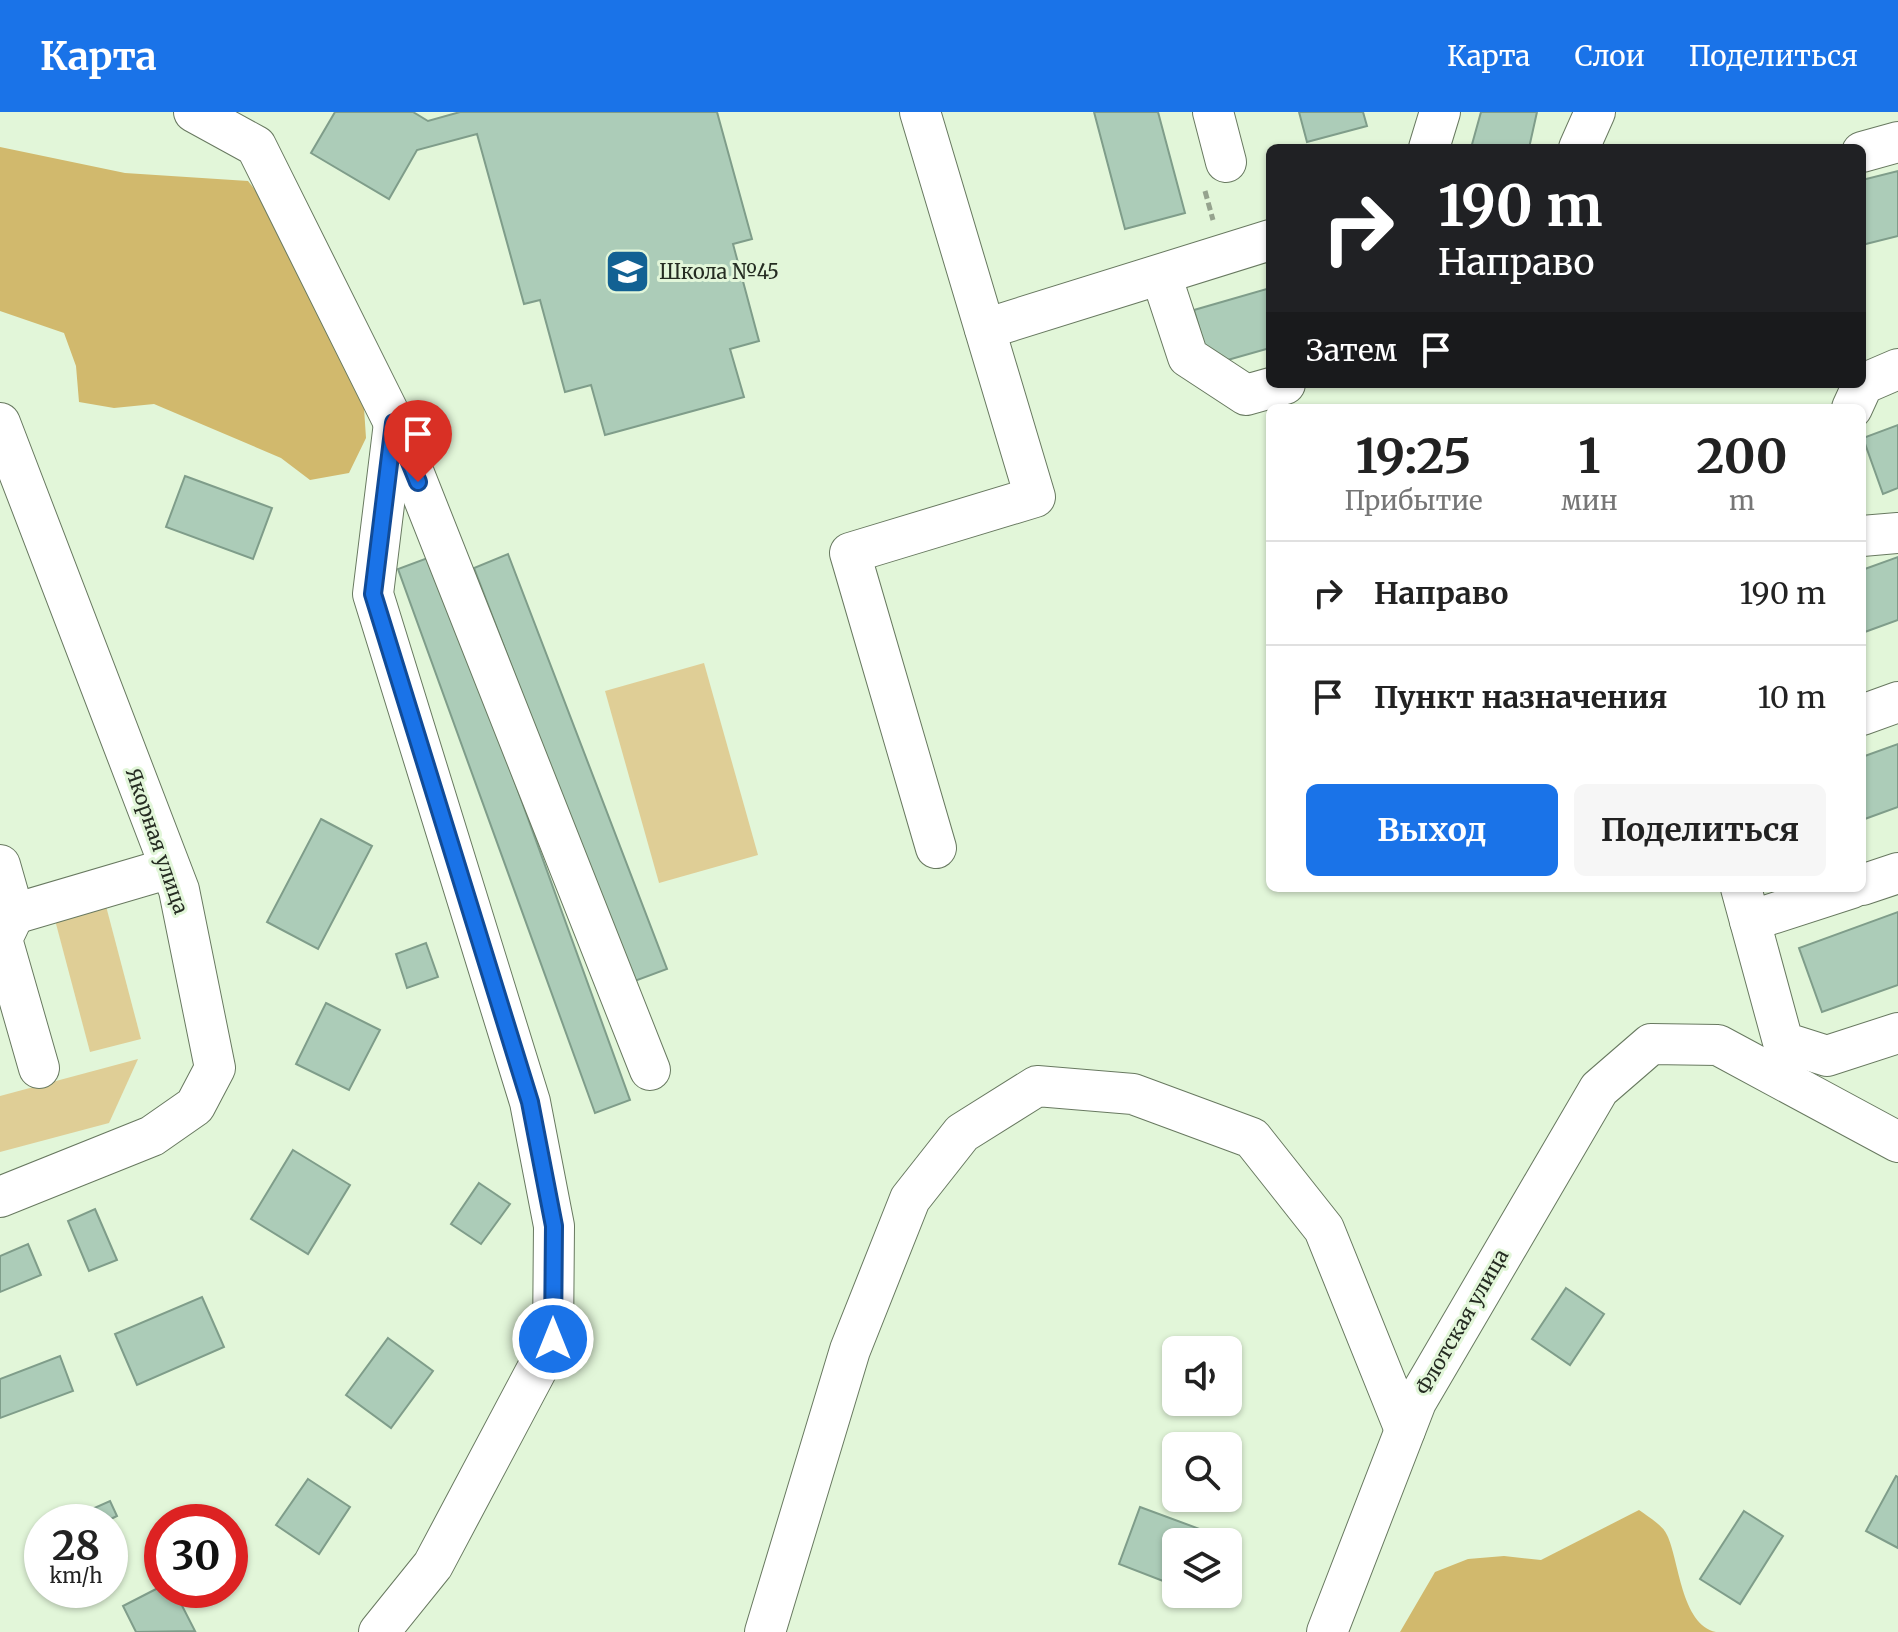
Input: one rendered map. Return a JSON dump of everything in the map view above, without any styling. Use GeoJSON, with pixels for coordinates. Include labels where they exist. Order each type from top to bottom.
{"type":"FeatureCollection","features":[{"type":"Feature","properties":{"kind":"street"},"geometry":{"type":"LineString","coordinates":[[194,112],[256,146],[394,423],[650,1070]]}},
{"type":"Feature","properties":{"kind":"street"},"geometry":{"type":"LineString","coordinates":[[920,112],[1035,497],[850,553],[936,848]]}},
{"type":"Feature","properties":{"kind":"street"},"geometry":{"type":"LineString","coordinates":[[1213,112],[1226,162]]}},
{"type":"Feature","properties":{"kind":"street"},"geometry":{"type":"LineString","coordinates":[[1430,144],[1440,112]]}},
{"type":"Feature","properties":{"kind":"street"},"geometry":{"type":"LineString","coordinates":[[1581,144],[1595,112]]}},
{"type":"Feature","properties":{"kind":"street"},"geometry":{"type":"LineString","coordinates":[[1866,151],[1898,142]]}},
{"type":"Feature","properties":{"kind":"street"},"geometry":{"type":"LineString","coordinates":[[985,329],[1266,241]]}},
{"type":"Feature","properties":{"kind":"street"},"geometry":{"type":"LineString","coordinates":[[1161,275],[1188,357],[1246,395],[1271,388]]}},
{"type":"Feature","properties":{"kind":"street"},"geometry":{"type":"LineString","coordinates":[[1866,383],[1898,369]]}},
{"type":"Feature","properties":{"kind":"street","name":"Якорная улица"},"geometry":{"type":"LineString","coordinates":[[0,423],[179,890],[215,1068],[195,1106],[152,1136],[0,1197]]}},
{"type":"Feature","properties":{"kind":"street"},"geometry":{"type":"LineString","coordinates":[[379,1632],[433,1565],[553,1339],[554,1226],[530,1102],[373,594],[394,423]]}},
{"type":"Feature","properties":{"kind":"street"},"geometry":{"type":"LineString","coordinates":[[1866,536],[1898,533]]}},
{"type":"Feature","properties":{"kind":"street"},"geometry":{"type":"LineString","coordinates":[[1866,714],[1898,702]]}},
{"type":"Feature","properties":{"kind":"street"},"geometry":{"type":"LineString","coordinates":[[0,865],[7,916],[2,939],[39,1068]]}},
{"type":"Feature","properties":{"kind":"street"},"geometry":{"type":"LineString","coordinates":[[7,916],[170,868]]}},
{"type":"Feature","properties":{"kind":"street"},"geometry":{"type":"LineString","coordinates":[[1866,884],[1898,873]]}},
{"type":"Feature","properties":{"kind":"street"},"geometry":{"type":"LineString","coordinates":[[1826,892],[1746,904],[1783,1042],[1827,1056],[1898,1033]]}},
{"type":"Feature","properties":{"kind":"street","name":"Флотская улица"},"geometry":{"type":"LineString","coordinates":[[1327,1632],[1416,1402],[1599,1089],[1651,1044],[1718,1045],[1898,1142]]}},
{"type":"Feature","properties":{"kind":"street"},"geometry":{"type":"LineString","coordinates":[[765,1632],[850,1350],[910,1199],[962,1133],[1037,1086],[1133,1094],[1252,1138],[1324,1229],[1405,1430]]}},
{"type":"Feature","properties":{"kind":"shaded area"},"geometry":{"type":"Polygon","coordinates":[[[0,147],[125,173],[248,181],[297,243],[364,408],[366,438],[349,473],[310,480],[281,458],[154,404],[114,408],[79,402],[76,366],[64,333],[0,311],[0,147]]]}},
{"type":"Feature","properties":{"kind":"shaded area"},"geometry":{"type":"Polygon","coordinates":[[[704,663],[758,855],[659,883],[605,691],[704,663]]]}},
{"type":"Feature","properties":{"kind":"shaded area"},"geometry":{"type":"Polygon","coordinates":[[[106,906],[141,1039],[90,1052],[55,920],[106,906]]]}},
{"type":"Feature","properties":{"kind":"shaded area"},"geometry":{"type":"Polygon","coordinates":[[[138,1059],[109,1123],[0,1152],[0,1096],[138,1059]]]}},
{"type":"Feature","properties":{"kind":"shaded area"},"geometry":{"type":"Polygon","coordinates":[[[1639,1510],[1665,1531],[1688,1605],[1704,1627],[1716,1632],[1400,1632],[1435,1572],[1468,1559],[1504,1556],[1541,1560],[1639,1510]]]}},
{"type":"Feature","properties":{"kind":"building","name":"Школа №45"},"geometry":{"type":"Polygon","coordinates":[[[335,112],[413,112],[428,121],[460,112],[717,112],[752,239],[733,244],[759,341],[730,349],[744,397],[605,435],[591,385],[565,392],[540,300],[524,304],[477,134],[417,150],[389,199],[311,153],[335,112]]]}},
{"type":"Feature","properties":{"kind":"building"},"geometry":{"type":"Polygon","coordinates":[[[1094,112],[1158,112],[1185,213],[1125,229],[1094,112]]]}},
{"type":"Feature","properties":{"kind":"building"},"geometry":{"type":"Polygon","coordinates":[[[1299,112],[1363,112],[1367,126],[1307,142],[1299,112]]]}},
{"type":"Feature","properties":{"kind":"building"},"geometry":{"type":"Polygon","coordinates":[[[1481,112],[1537,112],[1530,144],[1472,144],[1481,112]]]}},
{"type":"Feature","properties":{"kind":"building"},"geometry":{"type":"Polygon","coordinates":[[[1898,171],[1898,236],[1866,244],[1866,179],[1898,171]]]}},
{"type":"Feature","properties":{"kind":"building"},"geometry":{"type":"Polygon","coordinates":[[[1266,289],[1266,349],[1210,365],[1194,310],[1266,289]]]}},
{"type":"Feature","properties":{"kind":"building"},"geometry":{"type":"Polygon","coordinates":[[[1898,425],[1898,488],[1883,494],[1866,446],[1866,437],[1898,425]]]}},
{"type":"Feature","properties":{"kind":"building"},"geometry":{"type":"Polygon","coordinates":[[[185,476],[272,508],[253,559],[166,527],[185,476]]]}},
{"type":"Feature","properties":{"kind":"building"},"geometry":{"type":"Polygon","coordinates":[[[508,554],[667,969],[632,982],[474,568],[508,554]]]}},
{"type":"Feature","properties":{"kind":"building"},"geometry":{"type":"Polygon","coordinates":[[[433,556],[630,1100],[595,1113],[398,569],[433,556]]]}},
{"type":"Feature","properties":{"kind":"building"},"geometry":{"type":"Polygon","coordinates":[[[1898,557],[1898,620],[1866,632],[1866,569],[1898,557]]]}},
{"type":"Feature","properties":{"kind":"building"},"geometry":{"type":"Polygon","coordinates":[[[1898,744],[1898,807],[1866,819],[1866,756],[1898,744]]]}},
{"type":"Feature","properties":{"kind":"building"},"geometry":{"type":"Polygon","coordinates":[[[321,819],[372,846],[318,949],[267,922],[321,819]]]}},
{"type":"Feature","properties":{"kind":"building"},"geometry":{"type":"Polygon","coordinates":[[[1898,912],[1898,985],[1822,1012],[1799,948],[1898,912]]]}},
{"type":"Feature","properties":{"kind":"building"},"geometry":{"type":"Polygon","coordinates":[[[426,943],[438,977],[407,988],[396,954],[426,943]]]}},
{"type":"Feature","properties":{"kind":"building"},"geometry":{"type":"Polygon","coordinates":[[[326,1003],[380,1030],[349,1090],[296,1064],[326,1003]]]}},
{"type":"Feature","properties":{"kind":"building"},"geometry":{"type":"Polygon","coordinates":[[[293,1150],[350,1185],[308,1254],[251,1219],[293,1150]]]}},
{"type":"Feature","properties":{"kind":"building"},"geometry":{"type":"Polygon","coordinates":[[[479,1183],[510,1204],[481,1244],[451,1224],[479,1183]]]}},
{"type":"Feature","properties":{"kind":"building"},"geometry":{"type":"Polygon","coordinates":[[[95,1209],[117,1260],[89,1271],[68,1221],[95,1209]]]}},
{"type":"Feature","properties":{"kind":"building"},"geometry":{"type":"Polygon","coordinates":[[[28,1244],[41,1275],[0,1292],[0,1256],[28,1244]]]}},
{"type":"Feature","properties":{"kind":"building"},"geometry":{"type":"Polygon","coordinates":[[[1566,1288],[1604,1314],[1570,1365],[1532,1339],[1566,1288]]]}},
{"type":"Feature","properties":{"kind":"building"},"geometry":{"type":"Polygon","coordinates":[[[202,1297],[224,1347],[137,1385],[115,1334],[202,1297]]]}},
{"type":"Feature","properties":{"kind":"building"},"geometry":{"type":"Polygon","coordinates":[[[388,1338],[433,1371],[391,1428],[346,1395],[388,1338]]]}},
{"type":"Feature","properties":{"kind":"building"},"geometry":{"type":"Polygon","coordinates":[[[60,1356],[73,1391],[0,1418],[0,1379],[60,1356]]]}},
{"type":"Feature","properties":{"kind":"building"},"geometry":{"type":"Polygon","coordinates":[[[1898,1477],[1898,1548],[1866,1531],[1898,1477]]]}},
{"type":"Feature","properties":{"kind":"building"},"geometry":{"type":"Polygon","coordinates":[[[308,1479],[350,1507],[319,1554],[276,1525],[308,1479]]]}},
{"type":"Feature","properties":{"kind":"building"},"geometry":{"type":"Polygon","coordinates":[[[1140,1507],[1197,1528],[1162,1528],[1162,1581],[1119,1564],[1140,1507]]]}},
{"type":"Feature","properties":{"kind":"building"},"geometry":{"type":"Polygon","coordinates":[[[1744,1511],[1783,1536],[1740,1604],[1700,1579],[1744,1511]]]}},
{"type":"Feature","properties":{"kind":"building"},"geometry":{"type":"Polygon","coordinates":[[[144,1595],[144,1608],[183,1608],[195,1631],[136,1632],[124,1608],[128,1608],[128,1603],[144,1595]]]}},
{"type":"Feature","properties":{"kind":"place","name":"Школа №45"},"geometry":{"type":"Point","coordinates":[628,272]}},
{"type":"Feature","properties":{"kind":"route"},"geometry":{"type":"LineString","coordinates":[[418,482],[394,423],[373,594],[530,1102],[554,1226],[553,1339]]}}]}
